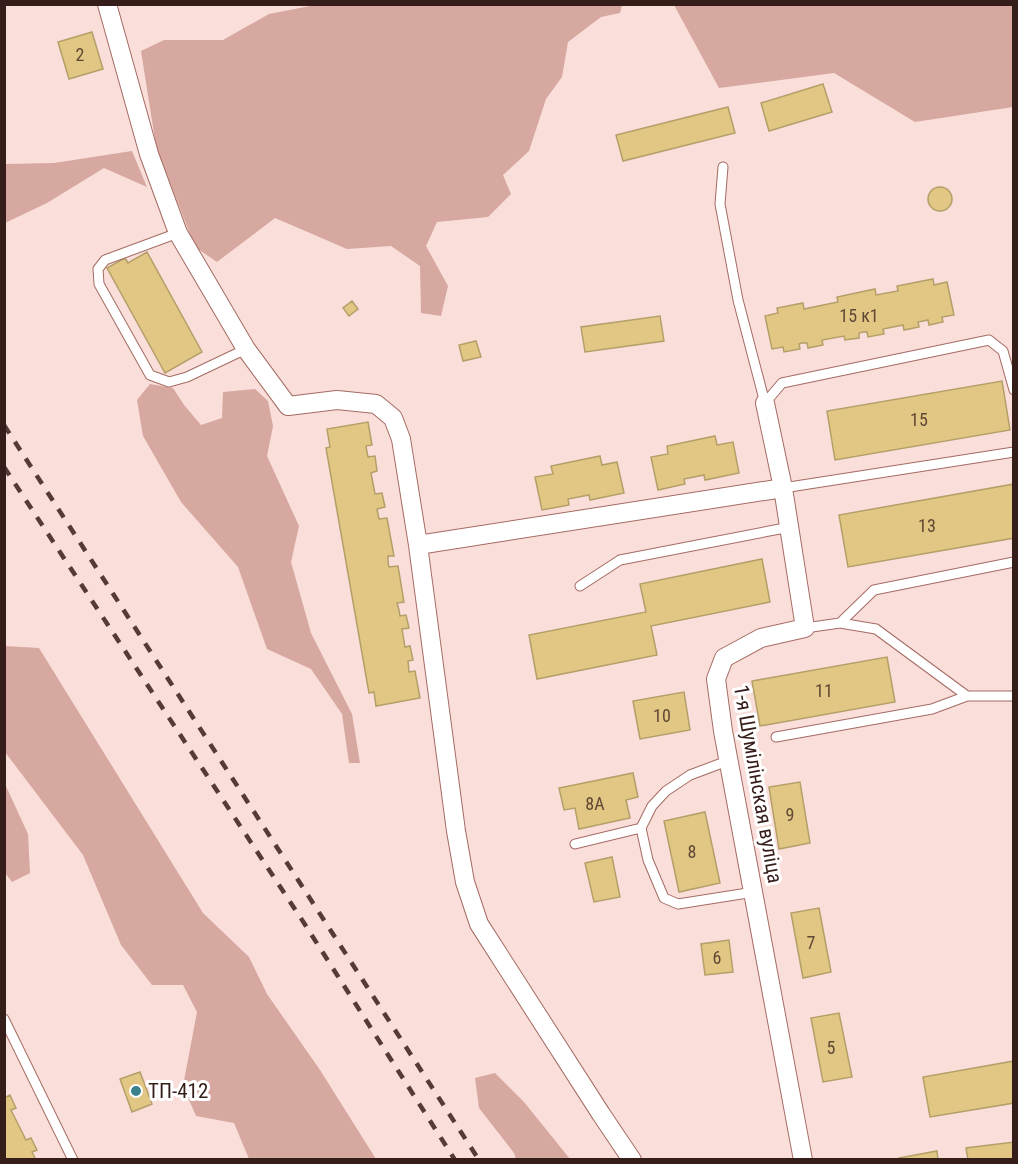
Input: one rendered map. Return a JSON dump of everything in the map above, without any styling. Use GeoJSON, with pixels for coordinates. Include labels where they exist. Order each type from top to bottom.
{"type":"FeatureCollection","features":[{"type":"Feature","properties":{"kind":"street"},"geometry":{"type":"LineString","coordinates":[[107,4],[149,154],[178,233],[246,349],[288,406],[337,400],[376,404],[393,418],[401,439],[418,545],[456,831],[465,882],[479,924],[632,1160]]}},
{"type":"Feature","properties":{"kind":"street"},"geometry":{"type":"LineString","coordinates":[[765,403],[790,527],[805,628]]}},
{"type":"Feature","properties":{"kind":"street"},"geometry":{"type":"LineString","coordinates":[[418,545],[783,488]]}},
{"type":"Feature","properties":{"kind":"street","name":"1-я Шумілінская вуліца"},"geometry":{"type":"LineString","coordinates":[[804,1160],[723,731],[716,679],[724,658],[761,638],[805,628]]}},
{"type":"Feature","properties":{"kind":"lane"},"geometry":{"type":"LineString","coordinates":[[723,167],[720,204],[738,300],[765,403]]}},
{"type":"Feature","properties":{"kind":"lane"},"geometry":{"type":"LineString","coordinates":[[178,233],[105,260],[98,269],[99,284],[150,375],[169,382],[187,377],[246,349]]}},
{"type":"Feature","properties":{"kind":"lane"},"geometry":{"type":"LineString","coordinates":[[765,403],[782,383],[989,340],[1003,351],[1014,390]]}},
{"type":"Feature","properties":{"kind":"lane"},"geometry":{"type":"LineString","coordinates":[[783,488],[1014,452]]}},
{"type":"Feature","properties":{"kind":"lane"},"geometry":{"type":"LineString","coordinates":[[580,586],[620,560],[790,527]]}},
{"type":"Feature","properties":{"kind":"lane"},"geometry":{"type":"LineString","coordinates":[[840,623],[874,591],[1014,562]]}},
{"type":"Feature","properties":{"kind":"lane"},"geometry":{"type":"LineString","coordinates":[[805,628],[840,623],[876,629],[967,696]]}},
{"type":"Feature","properties":{"kind":"lane"},"geometry":{"type":"LineString","coordinates":[[776,737],[932,709],[967,696],[1014,696]]}},
{"type":"Feature","properties":{"kind":"lane"},"geometry":{"type":"LineString","coordinates":[[730,760],[690,775],[666,791],[652,806],[641,828],[648,860],[664,897],[678,904],[754,891]]}},
{"type":"Feature","properties":{"kind":"lane"},"geometry":{"type":"LineString","coordinates":[[575,844],[641,828]]}},
{"type":"Feature","properties":{"kind":"lane"},"geometry":{"type":"LineString","coordinates":[[4,1019],[73,1160]]}},
{"type":"Feature","properties":{"kind":"shaded area"},"geometry":{"type":"Polygon","coordinates":[[[315,5],[622,5],[620,13],[601,17],[568,42],[562,77],[546,99],[529,151],[503,175],[511,194],[488,217],[437,222],[426,246],[448,286],[441,316],[421,313],[420,266],[391,246],[347,249],[275,218],[217,262],[195,247],[156,146],[141,51],[164,40],[223,40],[269,14],[315,5]]]}},
{"type":"Feature","properties":{"kind":"shaded area"},"geometry":{"type":"Polygon","coordinates":[[[674,5],[1013,5],[1013,107],[915,122],[834,73],[719,88],[674,5]]]}},
{"type":"Feature","properties":{"kind":"shaded area"},"geometry":{"type":"Polygon","coordinates":[[[132,151],[147,187],[104,168],[47,203],[5,223],[5,164],[54,163],[132,151]]]}},
{"type":"Feature","properties":{"kind":"shaded area"},"geometry":{"type":"Polygon","coordinates":[[[150,384],[173,388],[201,425],[222,418],[223,392],[255,389],[268,401],[273,426],[267,456],[299,526],[291,562],[311,633],[352,714],[360,763],[349,763],[342,714],[311,669],[267,649],[238,567],[181,502],[143,436],[137,400],[150,384]]]}},
{"type":"Feature","properties":{"kind":"shaded area"},"geometry":{"type":"Polygon","coordinates":[[[5,646],[39,648],[203,913],[249,957],[267,994],[320,1070],[376,1159],[249,1159],[234,1123],[196,1116],[183,1086],[197,1012],[183,985],[152,985],[121,945],[83,855],[5,752],[5,646]]]}},
{"type":"Feature","properties":{"kind":"shaded area"},"geometry":{"type":"Polygon","coordinates":[[[5,784],[28,834],[30,873],[12,882],[5,873],[5,784]]]}},
{"type":"Feature","properties":{"kind":"shaded area"},"geometry":{"type":"Polygon","coordinates":[[[495,1073],[524,1102],[570,1159],[516,1159],[514,1153],[479,1108],[475,1078],[495,1073]]]}},
{"type":"Feature","properties":{"kind":"building"},"geometry":{"type":"Polygon","coordinates":[[[92,32],[103,69],[69,79],[58,42],[92,32]]]}},
{"type":"Feature","properties":{"kind":"building"},"geometry":{"type":"Polygon","coordinates":[[[823,84],[832,112],[769,131],[761,103],[823,84]]]}},
{"type":"Feature","properties":{"kind":"building"},"geometry":{"type":"Polygon","coordinates":[[[728,107],[735,133],[623,161],[616,135],[728,107]]]}},
{"type":"Feature","properties":{"kind":"building"},"geometry":{"type":"Polygon","coordinates":[[[940,187],[948,191],[952,199],[948,207],[940,211],[932,207],[928,199],[932,191],[940,187]]]}},
{"type":"Feature","properties":{"kind":"building"},"geometry":{"type":"Polygon","coordinates":[[[147,252],[202,352],[165,373],[107,268],[125,258],[128,263],[147,252]]]}},
{"type":"Feature","properties":{"kind":"building"},"geometry":{"type":"Polygon","coordinates":[[[933,279],[934,285],[947,282],[954,315],[942,317],[943,322],[929,325],[928,320],[918,322],[919,327],[904,330],[903,325],[883,329],[884,334],[868,337],[867,332],[863,332],[859,333],[859,338],[845,340],[844,336],[822,340],[823,345],[808,348],[807,343],[802,343],[799,344],[800,349],[784,352],[783,347],[772,349],[765,316],[778,313],[777,308],[803,303],[804,309],[838,302],[837,297],[875,289],[876,295],[898,291],[897,286],[933,279]]]}},
{"type":"Feature","properties":{"kind":"building"},"geometry":{"type":"Polygon","coordinates":[[[352,301],[358,309],[349,316],[343,308],[352,301]]]}},
{"type":"Feature","properties":{"kind":"building"},"geometry":{"type":"Polygon","coordinates":[[[660,316],[664,341],[585,352],[581,327],[660,316]]]}},
{"type":"Feature","properties":{"kind":"building"},"geometry":{"type":"Polygon","coordinates":[[[476,341],[481,357],[463,361],[459,345],[476,341]]]}},
{"type":"Feature","properties":{"kind":"building"},"geometry":{"type":"Polygon","coordinates":[[[1002,381],[1010,430],[835,460],[827,411],[1002,381]]]}},
{"type":"Feature","properties":{"kind":"building"},"geometry":{"type":"Polygon","coordinates":[[[368,422],[372,445],[366,446],[368,457],[375,456],[377,471],[371,473],[375,494],[382,493],[385,507],[377,509],[379,519],[387,518],[394,556],[388,556],[389,567],[398,566],[404,602],[397,603],[400,616],[406,615],[409,628],[402,629],[405,647],[410,646],[413,660],[408,661],[409,672],[415,671],[420,698],[376,706],[374,692],[369,693],[326,448],[330,447],[327,429],[368,422]]]}},
{"type":"Feature","properties":{"kind":"building"},"geometry":{"type":"Polygon","coordinates":[[[715,436],[717,445],[733,442],[739,473],[705,480],[704,475],[684,479],[685,484],[658,490],[651,457],[668,454],[667,446],[715,436]]]}},
{"type":"Feature","properties":{"kind":"building"},"geometry":{"type":"Polygon","coordinates":[[[600,456],[602,465],[617,462],[624,493],[590,500],[589,495],[568,499],[569,505],[542,510],[535,477],[553,474],[551,466],[600,456]]]}},
{"type":"Feature","properties":{"kind":"building"},"geometry":{"type":"Polygon","coordinates":[[[1014,484],[1014,538],[848,567],[839,515],[1014,484]]]}},
{"type":"Feature","properties":{"kind":"building"},"geometry":{"type":"Polygon","coordinates":[[[762,559],[770,602],[651,626],[657,655],[537,679],[529,635],[646,612],[640,584],[762,559]]]}},
{"type":"Feature","properties":{"kind":"building"},"geometry":{"type":"Polygon","coordinates":[[[887,657],[895,702],[760,726],[752,681],[887,657]]]}},
{"type":"Feature","properties":{"kind":"building"},"geometry":{"type":"Polygon","coordinates":[[[684,692],[690,730],[640,739],[633,701],[684,692]]]}},
{"type":"Feature","properties":{"kind":"building"},"geometry":{"type":"Polygon","coordinates":[[[633,773],[638,797],[626,800],[630,818],[579,829],[575,808],[564,810],[559,788],[633,773]]]}},
{"type":"Feature","properties":{"kind":"building"},"geometry":{"type":"Polygon","coordinates":[[[800,782],[810,843],[779,849],[769,787],[800,782]]]}},
{"type":"Feature","properties":{"kind":"building"},"geometry":{"type":"Polygon","coordinates":[[[705,812],[720,883],[679,892],[664,821],[705,812]]]}},
{"type":"Feature","properties":{"kind":"building"},"geometry":{"type":"Polygon","coordinates":[[[612,857],[620,897],[594,902],[585,863],[612,857]]]}},
{"type":"Feature","properties":{"kind":"building"},"geometry":{"type":"Polygon","coordinates":[[[819,908],[831,972],[803,978],[791,913],[819,908]]]}},
{"type":"Feature","properties":{"kind":"building"},"geometry":{"type":"Polygon","coordinates":[[[729,940],[733,972],[705,975],[701,944],[729,940]]]}},
{"type":"Feature","properties":{"kind":"building"},"geometry":{"type":"Polygon","coordinates":[[[839,1013],[852,1077],[823,1082],[811,1018],[839,1013]]]}},
{"type":"Feature","properties":{"kind":"building"},"geometry":{"type":"Polygon","coordinates":[[[1014,1061],[1014,1103],[930,1117],[923,1077],[1014,1061]]]}},
{"type":"Feature","properties":{"kind":"building","name":"ТП-412"},"geometry":{"type":"Polygon","coordinates":[[[140,1072],[152,1104],[132,1112],[120,1079],[140,1072]]]}},
{"type":"Feature","properties":{"kind":"building"},"geometry":{"type":"Polygon","coordinates":[[[10,1095],[16,1108],[11,1110],[26,1140],[31,1138],[37,1150],[32,1152],[36,1160],[4,1160],[4,1098],[10,1095]]]}},
{"type":"Feature","properties":{"kind":"building"},"geometry":{"type":"Polygon","coordinates":[[[1014,1142],[1014,1160],[968,1160],[966,1148],[1014,1142]]]}},
{"type":"Feature","properties":{"kind":"building"},"geometry":{"type":"Polygon","coordinates":[[[937,1151],[938,1160],[900,1160],[899,1158],[937,1151]]]}},
{"type":"Feature","properties":{"kind":"railway"},"geometry":{"type":"LineString","coordinates":[[4,425],[479,1160]]}},
{"type":"Feature","properties":{"kind":"railway"},"geometry":{"type":"LineString","coordinates":[[4,467],[304,923],[455,1160]]}},
{"type":"Feature","properties":{"kind":"place","name":"ТП-412"},"geometry":{"type":"Point","coordinates":[136,1091]}}]}
